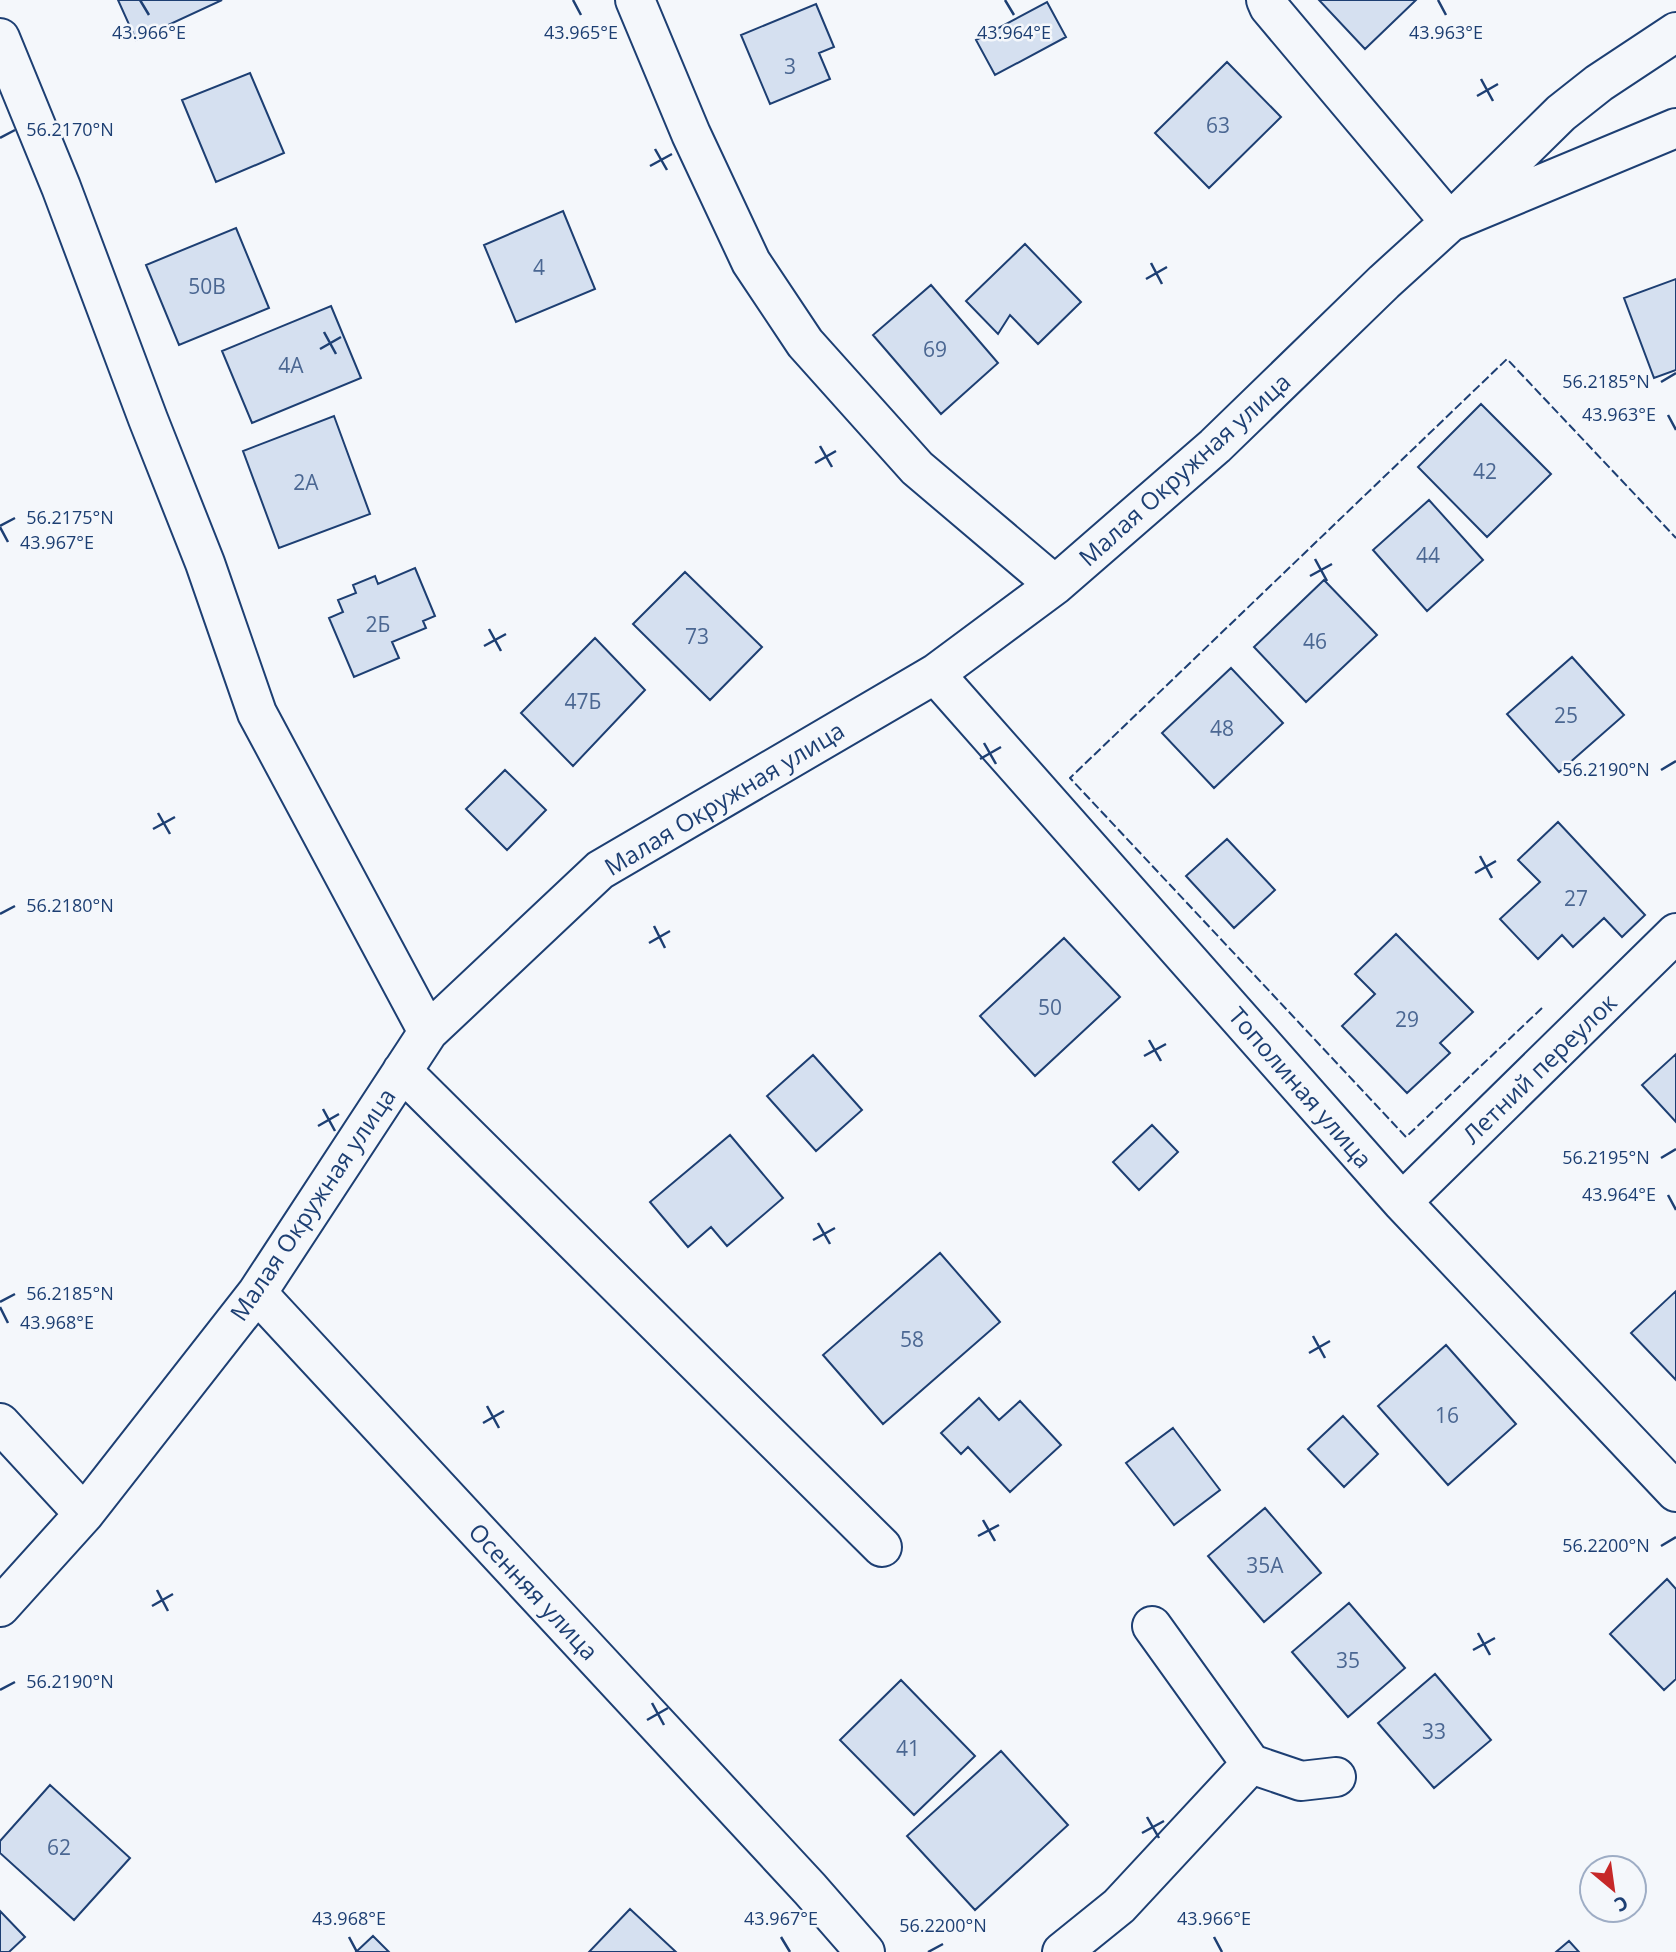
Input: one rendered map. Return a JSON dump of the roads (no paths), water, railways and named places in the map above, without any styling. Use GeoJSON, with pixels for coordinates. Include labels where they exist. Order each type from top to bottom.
{"type":"FeatureCollection","features":[{"type":"Feature","properties":{"kind":"street"},"geometry":{"type":"LineString","coordinates":[[635,0],[691,134],[751,262],[804,343],[917,468],[1055,585]]}},
{"type":"Feature","properties":{"kind":"street"},"geometry":{"type":"LineString","coordinates":[[1266,0],[1269,8],[1450,222]]}},
{"type":"Feature","properties":{"kind":"street","name":"Малая Окружная улица"},"geometry":{"type":"LineString","coordinates":[[0,1607],[84,1514],[257,1293],[428,1032],[600,870],[935,674],[1055,585],[1215,446],[1561,113],[1599,83],[1676,32]]}},
{"type":"Feature","properties":{"kind":"street"},"geometry":{"type":"LineString","coordinates":[[0,38],[61,187],[205,563],[257,713],[428,1032]]}},
{"type":"Feature","properties":{"kind":"street","name":"Малая Окружная улица"},"geometry":{"type":"LineString","coordinates":[[1450,222],[1676,128]]}},
{"type":"Feature","properties":{"kind":"street","name":"Тополиная улица"},"geometry":{"type":"LineString","coordinates":[[935,674],[1402,1202],[1676,1492]]}},
{"type":"Feature","properties":{"kind":"street","name":"Летний переулок"},"geometry":{"type":"LineString","coordinates":[[1402,1202],[1676,933]]}},
{"type":"Feature","properties":{"kind":"street"},"geometry":{"type":"LineString","coordinates":[[402,1071],[882,1547]]}},
{"type":"Feature","properties":{"kind":"street","name":"Осенняя улица"},"geometry":{"type":"LineString","coordinates":[[257,1293],[810,1889],[865,1952]]}},
{"type":"Feature","properties":{"kind":"street"},"geometry":{"type":"LineString","coordinates":[[0,1423],[84,1514]]}},
{"type":"Feature","properties":{"kind":"street"},"geometry":{"type":"LineString","coordinates":[[1152,1626],[1251,1763],[1301,1781],[1336,1777]]}},
{"type":"Feature","properties":{"kind":"street"},"geometry":{"type":"LineString","coordinates":[[1062,1952],[1119,1906],[1251,1763]]}}]}
